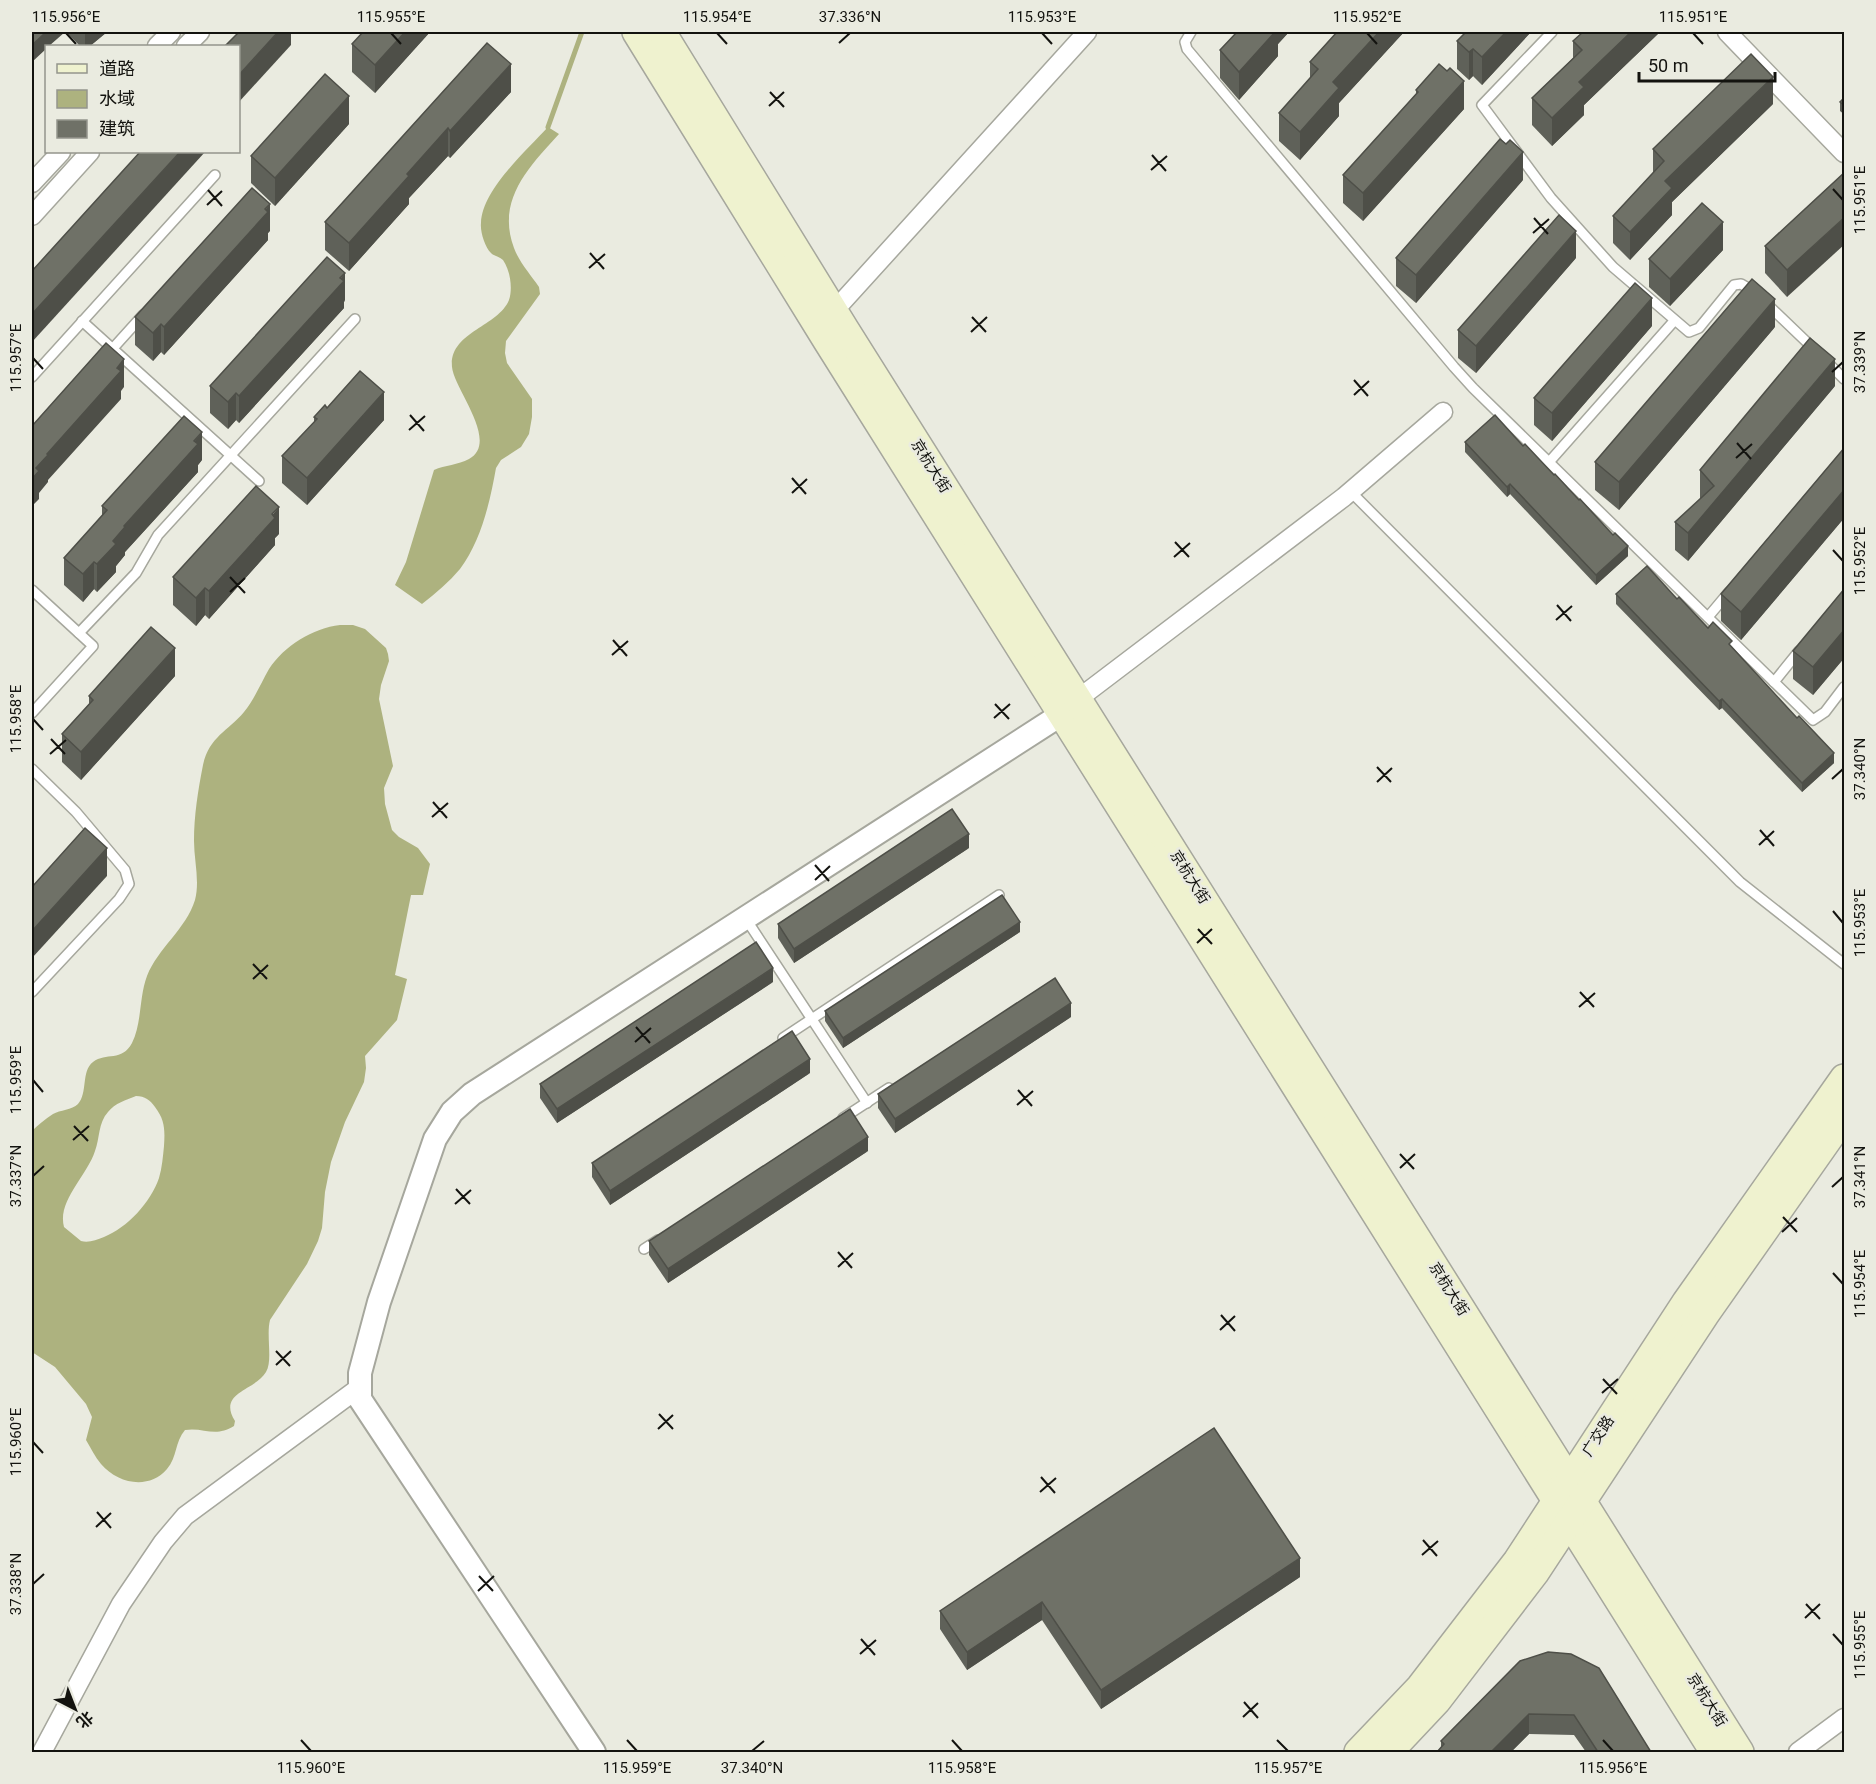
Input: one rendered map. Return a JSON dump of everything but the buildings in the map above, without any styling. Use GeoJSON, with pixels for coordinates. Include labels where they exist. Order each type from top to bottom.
{"type":"FeatureCollection","features":[{"type":"Feature","properties":{"kind":"main road","name":"京杭大街"},"geometry":{"type":"LineString","coordinates":[[636,32],[827,341],[1070,707]]}},
{"type":"Feature","properties":{"kind":"main road","name":"京杭大街"},"geometry":{"type":"LineString","coordinates":[[662,32],[834,311],[1070,707],[1569,1501],[1740,1752]]}},
{"type":"Feature","properties":{"kind":"main road","name":"广交路"},"geometry":{"type":"LineString","coordinates":[[1389,1752],[1437,1701],[1535,1574],[1569,1501],[1686,1302],[1845,1078]]}},
{"type":"Feature","properties":{"kind":"main road","name":"广交路"},"geometry":{"type":"LineString","coordinates":[[1358,1752],[1420,1686],[1517,1561],[1569,1501],[1845,1117]]}},
{"type":"Feature","properties":{"kind":"main road","name":"京杭大街"},"geometry":{"type":"LineString","coordinates":[[1569,1501],[1714,1752]]}},
{"type":"Feature","properties":{"kind":"street"},"geometry":{"type":"LineString","coordinates":[[158,45],[171,32]]}},
{"type":"Feature","properties":{"kind":"street"},"geometry":{"type":"LineString","coordinates":[[187,45],[200,32]]}},
{"type":"Feature","properties":{"kind":"street"},"geometry":{"type":"LineString","coordinates":[[834,311],[1087,32]]}},
{"type":"Feature","properties":{"kind":"street"},"geometry":{"type":"LineString","coordinates":[[1728,32],[1845,153]]}},
{"type":"Feature","properties":{"kind":"street"},"geometry":{"type":"LineString","coordinates":[[32,183],[60,153]]}},
{"type":"Feature","properties":{"kind":"street"},"geometry":{"type":"LineString","coordinates":[[32,216],[89,153]]}},
{"type":"Feature","properties":{"kind":"street"},"geometry":{"type":"LineString","coordinates":[[594,1752],[360,1400],[360,1373],[379,1302],[435,1139],[452,1112],[472,1094],[1070,707],[1350,491],[1443,412]]}},
{"type":"Feature","properties":{"kind":"street"},"geometry":{"type":"LineString","coordinates":[[42,1752],[121,1604],[163,1542],[185,1516],[360,1387]]}},
{"type":"Feature","properties":{"kind":"street"},"geometry":{"type":"LineString","coordinates":[[1798,1752],[1845,1718]]}},
{"type":"Feature","properties":{"kind":"lane"},"geometry":{"type":"LineString","coordinates":[[1191,32],[1185,42],[1187,49],[1454,367],[1813,720],[1825,712],[1845,687]]}},
{"type":"Feature","properties":{"kind":"lane"},"geometry":{"type":"LineString","coordinates":[[1552,32],[1482,105],[1558,206],[1613,267],[1689,332],[1699,328],[1734,285],[1742,284],[1754,291],[1845,379]]}},
{"type":"Feature","properties":{"kind":"lane"},"geometry":{"type":"LineString","coordinates":[[32,377],[215,175]]}},
{"type":"Feature","properties":{"kind":"lane"},"geometry":{"type":"LineString","coordinates":[[98,365],[153,304]]}},
{"type":"Feature","properties":{"kind":"lane"},"geometry":{"type":"LineString","coordinates":[[79,633],[136,573],[158,535],[355,319]]}},
{"type":"Feature","properties":{"kind":"lane"},"geometry":{"type":"LineString","coordinates":[[82,321],[259,481]]}},
{"type":"Feature","properties":{"kind":"lane"},"geometry":{"type":"LineString","coordinates":[[1550,461],[1674,321]]}},
{"type":"Feature","properties":{"kind":"lane"},"geometry":{"type":"LineString","coordinates":[[1350,491],[1740,882],[1845,964]]}},
{"type":"Feature","properties":{"kind":"lane"},"geometry":{"type":"LineString","coordinates":[[1708,617],[1739,580]]}},
{"type":"Feature","properties":{"kind":"lane"},"geometry":{"type":"LineString","coordinates":[[32,590],[93,646],[32,713]]}},
{"type":"Feature","properties":{"kind":"lane"},"geometry":{"type":"LineString","coordinates":[[1774,682],[1802,647]]}},
{"type":"Feature","properties":{"kind":"lane"},"geometry":{"type":"LineString","coordinates":[[32,697],[40,704]]}},
{"type":"Feature","properties":{"kind":"lane"},"geometry":{"type":"LineString","coordinates":[[32,769],[76,812],[124,870],[129,884],[119,899],[32,992]]}},
{"type":"Feature","properties":{"kind":"lane"},"geometry":{"type":"LineString","coordinates":[[773,1044],[999,895]]}},
{"type":"Feature","properties":{"kind":"lane"},"geometry":{"type":"LineString","coordinates":[[746,918],[867,1103]]}},
{"type":"Feature","properties":{"kind":"lane"},"geometry":{"type":"LineString","coordinates":[[838,1122],[896,1083]]}},
{"type":"Feature","properties":{"kind":"lane"},"geometry":{"type":"LineString","coordinates":[[644,1249],[663,1237]]}},
{"type":"Feature","properties":{"kind":"water"},"geometry":{"type":"Polygon","coordinates":[[[548,127],[559,134],[518,185],[509,215],[514,248],[539,287],[540,294],[506,341],[505,353],[507,363],[532,399],[529,434],[521,447],[501,460],[496,468],[484,521],[467,558],[460,569],[422,604],[395,585],[406,562],[434,470],[469,459],[477,451],[480,441],[473,415],[455,377],[452,367],[453,355],[466,338],[503,309],[509,300],[511,290],[505,264],[502,259],[491,253],[483,239],[481,227],[483,210],[497,184],[548,127]]]}},
{"type":"Feature","properties":{"kind":"water"},"geometry":{"type":"Polygon","coordinates":[[[353,625],[365,629],[386,648],[388,654],[389,661],[379,699],[393,766],[384,788],[385,804],[392,830],[418,848],[430,864],[423,895],[411,895],[395,975],[407,979],[397,1020],[365,1056],[364,1082],[345,1122],[331,1162],[325,1192],[322,1228],[318,1241],[307,1264],[270,1320],[269,1361],[266,1372],[234,1398],[231,1411],[235,1421],[234,1426],[215,1432],[185,1430],[179,1439],[170,1465],[160,1476],[143,1482],[125,1480],[108,1471],[101,1464],[86,1440],[92,1417],[86,1404],[55,1367],[32,1352],[32,1131],[53,1114],[73,1108],[78,1104],[83,1094],[87,1071],[93,1062],[103,1057],[124,1053],[132,1043],[147,976],[158,956],[185,920],[195,900],[197,885],[194,841],[198,793],[206,755],[214,741],[244,712],[269,669],[283,653],[310,634],[330,627],[353,625]],[[139,1096],[117,1104],[105,1116],[91,1160],[65,1208],[64,1227],[81,1241],[98,1239],[113,1233],[129,1221],[144,1205],[159,1178],[164,1146],[164,1125],[153,1105],[147,1099],[139,1096]]]}},
{"type":"Feature","properties":{"kind":"waterway"},"geometry":{"type":"LineString","coordinates":[[548,127],[582,32]]}}]}
